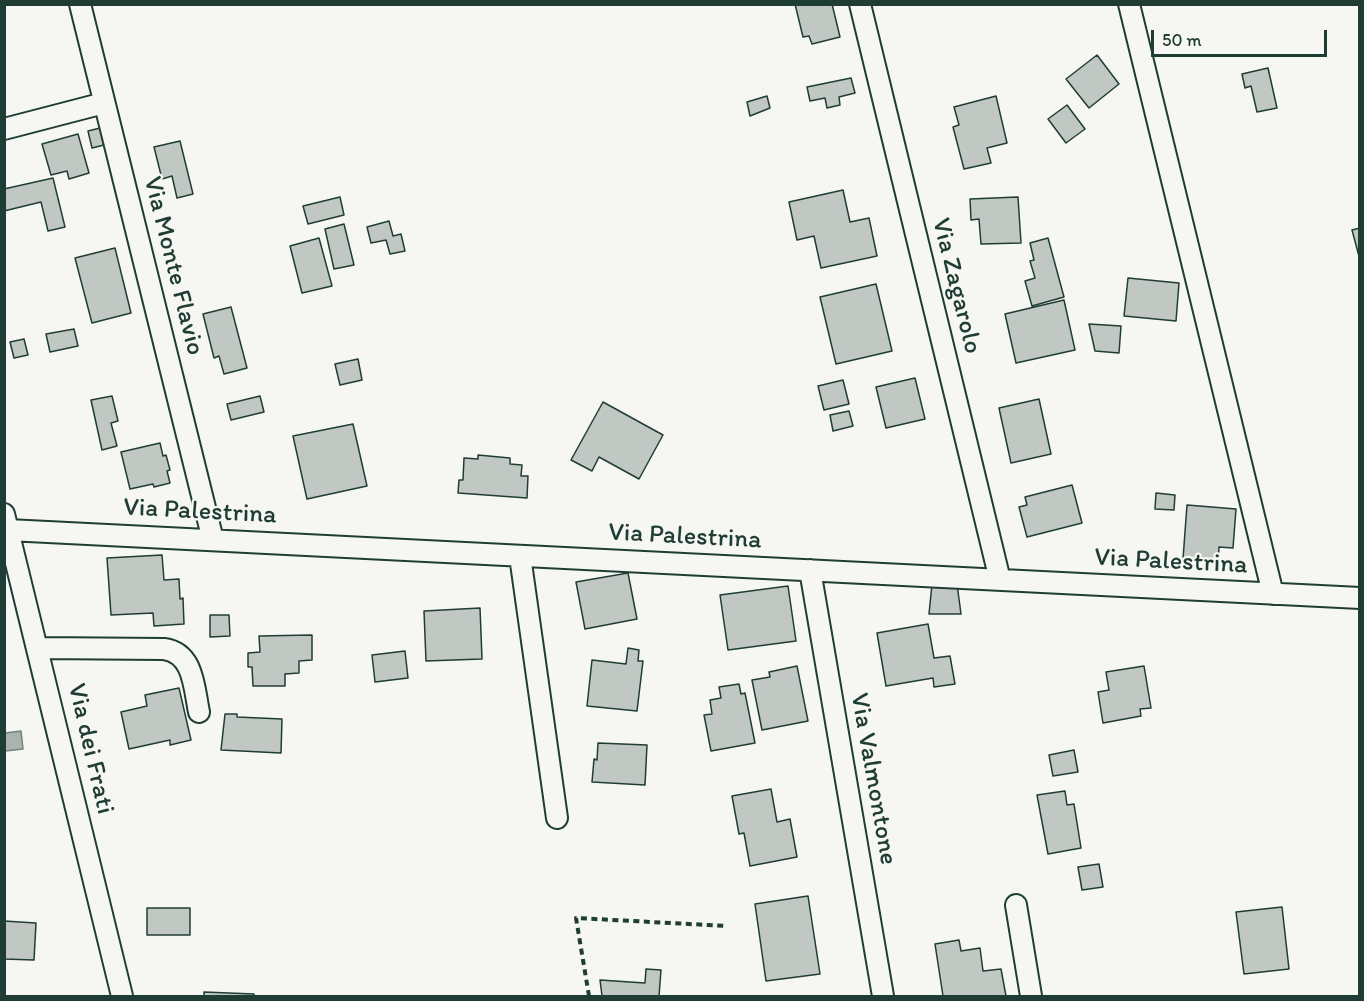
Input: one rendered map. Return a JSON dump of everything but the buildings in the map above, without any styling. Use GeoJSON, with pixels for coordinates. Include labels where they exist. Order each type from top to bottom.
{"type":"FeatureCollection","features":[{"type":"Feature","properties":{"kind":"street","name":"Via Monte Flavio"},"geometry":{"type":"LineString","coordinates":[[80,4],[213,540]]}},
{"type":"Feature","properties":{"kind":"street","name":"Via Zagarolo"},"geometry":{"type":"LineString","coordinates":[[860,4],[1000,580]]}},
{"type":"Feature","properties":{"kind":"street"},"geometry":{"type":"LineString","coordinates":[[1129,4],[1273,594]]}},
{"type":"Feature","properties":{"kind":"street"},"geometry":{"type":"LineString","coordinates":[[4,129],[104,103]]}},
{"type":"Feature","properties":{"kind":"street","name":"Via Palestrina"},"geometry":{"type":"LineString","coordinates":[[6,522],[213,540],[1359,598]]}},
{"type":"Feature","properties":{"kind":"street","name":"Via dei Frati"},"geometry":{"type":"LineString","coordinates":[[6,522],[122,996]]}},
{"type":"Feature","properties":{"kind":"street"},"geometry":{"type":"LineString","coordinates":[[520,556],[557,818]]}},
{"type":"Feature","properties":{"kind":"street","name":"Via Valmontone"},"geometry":{"type":"LineString","coordinates":[[810,570],[883,996]]}},
{"type":"Feature","properties":{"kind":"street"},"geometry":{"type":"LineString","coordinates":[[38,648],[174,651],[183,658],[189,668],[199,712]]}},
{"type":"Feature","properties":{"kind":"street"},"geometry":{"type":"LineString","coordinates":[[1016,904],[1031,996]]}},
{"type":"Feature","properties":{"kind":"path"},"geometry":{"type":"LineString","coordinates":[[589,996],[576,918],[727,926]]}},
{"type":"Feature","properties":{"kind":"shaded area"},"geometry":{"type":"Polygon","coordinates":[[[21,731],[23,749],[5,751],[5,733],[21,731]]]}}]}
